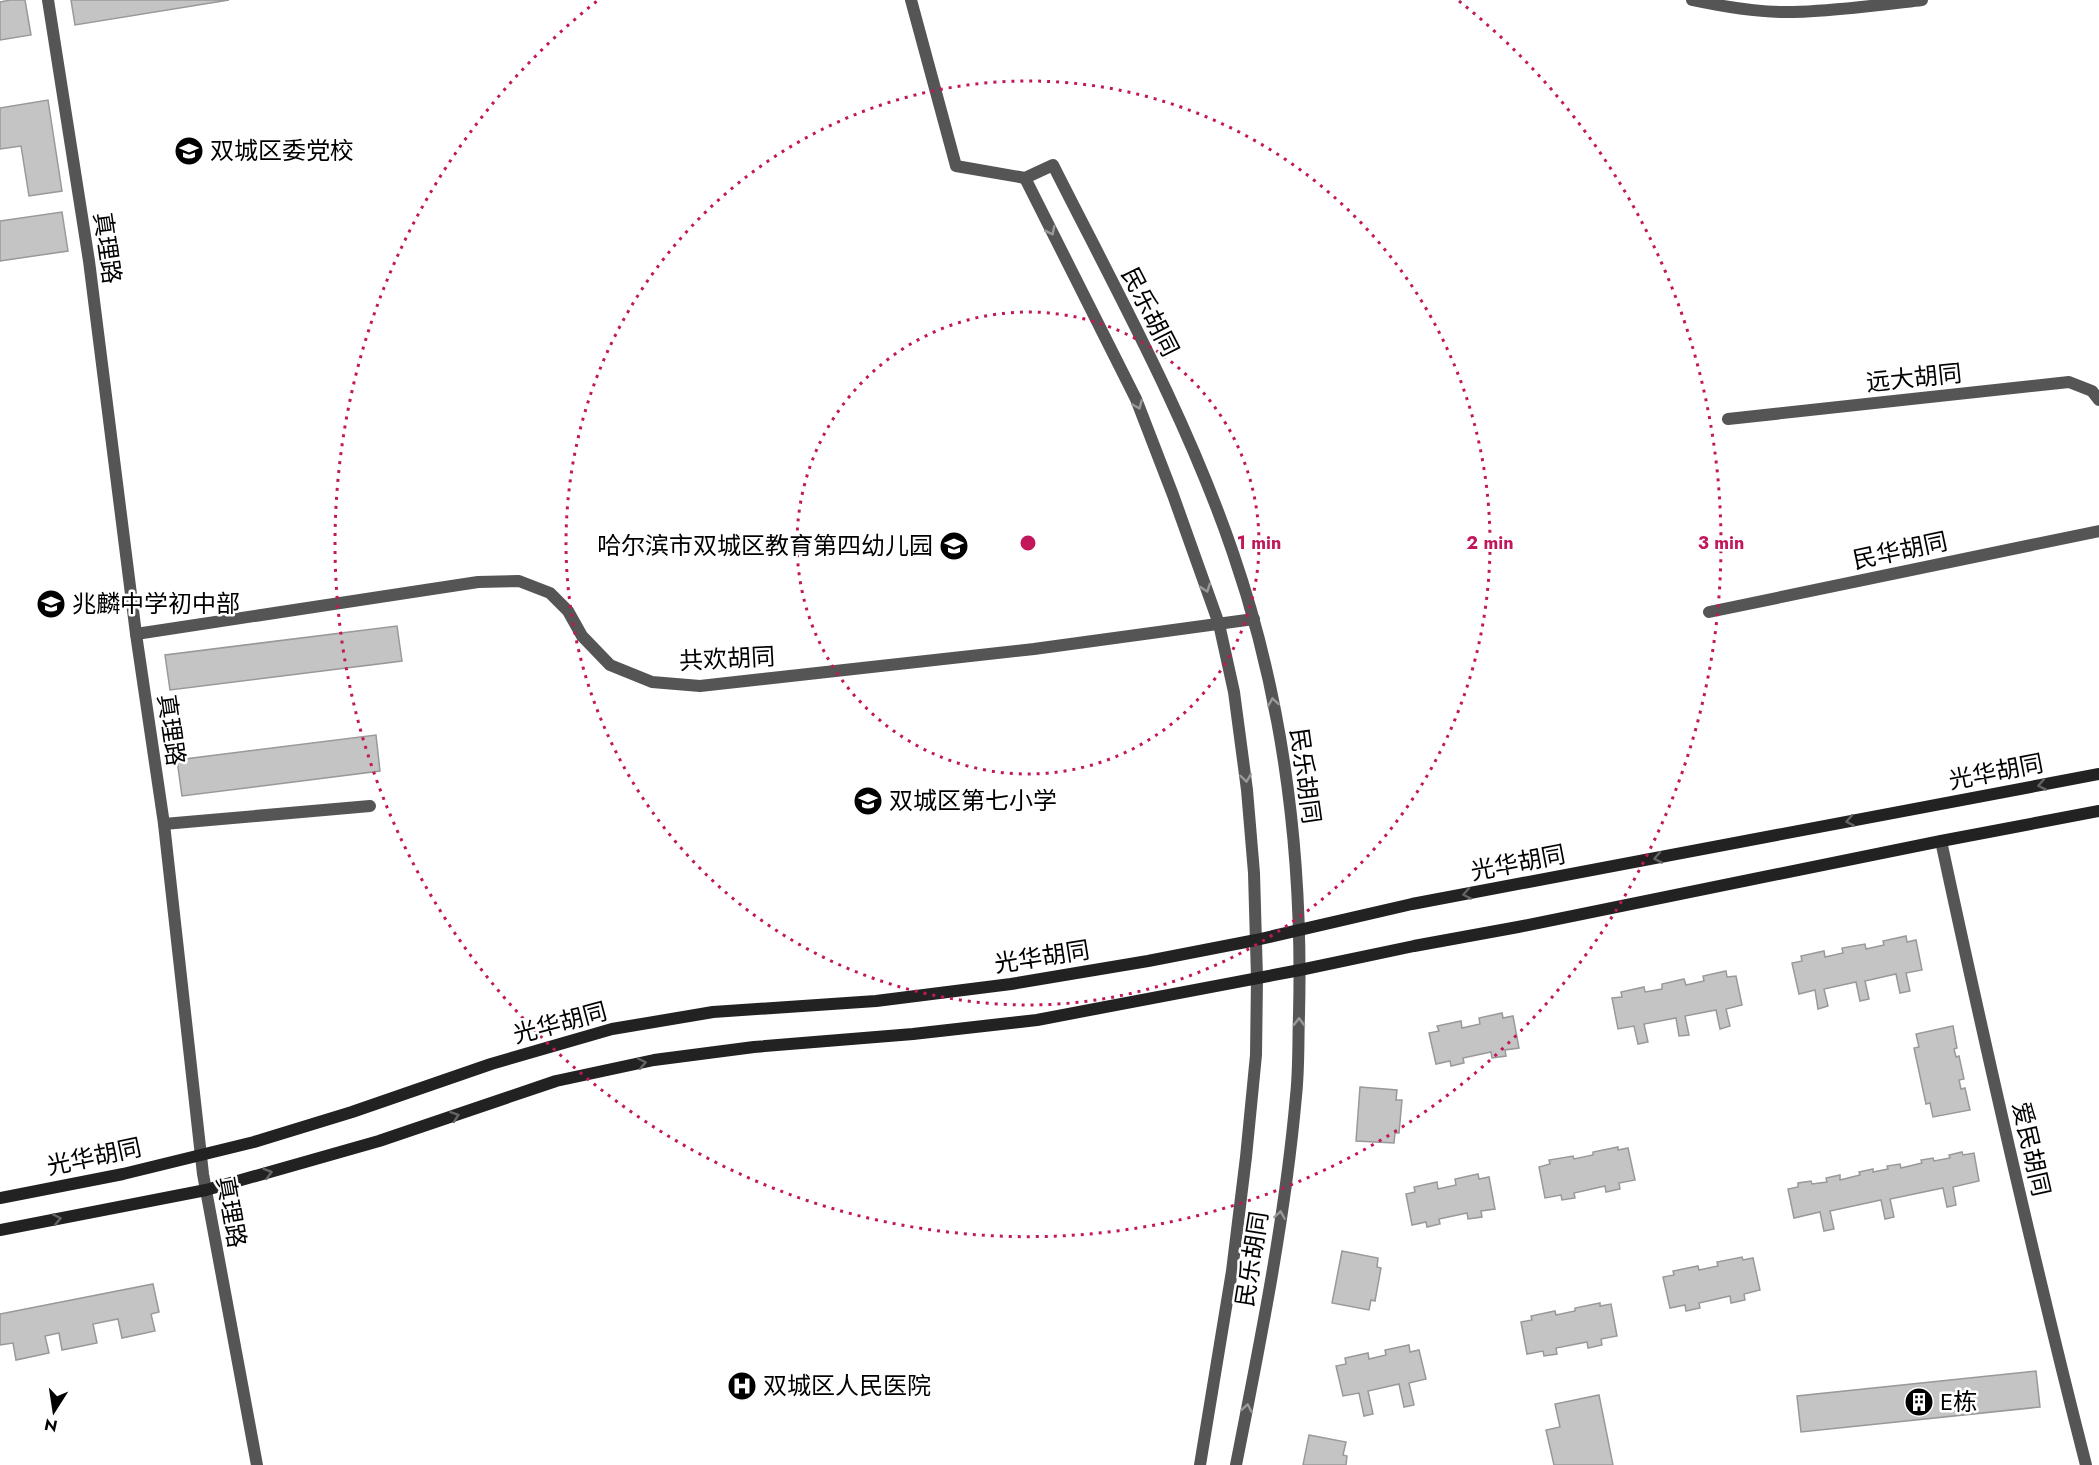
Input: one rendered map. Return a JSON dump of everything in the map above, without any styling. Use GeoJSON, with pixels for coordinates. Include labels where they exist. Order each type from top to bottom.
{"type":"FeatureCollection","features":[{"type":"Feature","properties":{"kind":"main road","name":"光华胡同"},"geometry":{"type":"LineString","coordinates":[[0,1198],[123,1174],[254,1142],[491,1064],[612,1029],[713,1012],[876,1001],[1011,984],[1148,961],[1299,931],[1412,904],[2099,774]]}},
{"type":"Feature","properties":{"kind":"main road"},"geometry":{"type":"LineString","coordinates":[[0,1230],[206,1190],[380,1141],[556,1082],[654,1060],[754,1047],[913,1034],[1037,1020],[2099,811]]}},
{"type":"Feature","properties":{"kind":"street","name":"真理路"},"geometry":{"type":"LineString","coordinates":[[48,0],[89,261],[136,634],[164,824],[206,1190],[257,1465]]}},
{"type":"Feature","properties":{"kind":"street"},"geometry":{"type":"LineString","coordinates":[[911,0],[956,166],[1024,178]]}},
{"type":"Feature","properties":{"kind":"street"},"geometry":{"type":"LineString","coordinates":[[1692,0],[1730,8],[1792,12],[1922,0]]}},
{"type":"Feature","properties":{"kind":"street","name":"民乐胡同"},"geometry":{"type":"LineString","coordinates":[[1200,1465],[1232,1271],[1256,1055],[1257,978],[1254,873],[1247,790],[1234,692],[1219,624],[1173,495],[1136,399],[1024,178],[1053,165],[1170,398],[1215,504],[1254,618],[1271,688],[1288,791],[1297,877],[1299,931],[1297,1093],[1269,1286],[1236,1465]]}},
{"type":"Feature","properties":{"kind":"street","name":"远大胡同"},"geometry":{"type":"LineString","coordinates":[[1728,418],[2069,382],[2092,391],[2099,400]]}},
{"type":"Feature","properties":{"kind":"street","name":"民华胡同"},"geometry":{"type":"LineString","coordinates":[[1709,612],[2099,531]]}},
{"type":"Feature","properties":{"kind":"street","name":"共欢胡同"},"geometry":{"type":"LineString","coordinates":[[136,634],[478,582],[519,581],[550,593],[568,611],[582,636],[610,665],[652,682],[700,686],[1034,649],[1254,618]]}},
{"type":"Feature","properties":{"kind":"street"},"geometry":{"type":"LineString","coordinates":[[164,824],[370,806]]}},
{"type":"Feature","properties":{"kind":"street","name":"爱民胡同"},"geometry":{"type":"LineString","coordinates":[[1941,841],[1978,1014],[2047,1312],[2086,1465]]}},
{"type":"Feature","properties":{"kind":"building"},"geometry":{"type":"Polygon","coordinates":[[[25,0],[31,35],[0,40],[0,2],[25,0]]]}},
{"type":"Feature","properties":{"kind":"building"},"geometry":{"type":"Polygon","coordinates":[[[71,0],[229,0],[75,25],[71,0]]]}},
{"type":"Feature","properties":{"kind":"building"},"geometry":{"type":"Polygon","coordinates":[[[48,100],[62,191],[29,196],[21,146],[0,149],[0,108],[48,100]]]}},
{"type":"Feature","properties":{"kind":"building"},"geometry":{"type":"Polygon","coordinates":[[[62,212],[68,251],[0,261],[0,221],[62,212]]]}},
{"type":"Feature","properties":{"kind":"building"},"geometry":{"type":"Polygon","coordinates":[[[397,626],[402,661],[170,690],[165,655],[397,626]]]}},
{"type":"Feature","properties":{"kind":"building"},"geometry":{"type":"Polygon","coordinates":[[[376,735],[380,771],[182,796],[177,760],[376,735]]]}},
{"type":"Feature","properties":{"kind":"building"},"geometry":{"type":"Polygon","coordinates":[[[1906,936],[1907,942],[1916,940],[1922,970],[1906,973],[1910,991],[1900,993],[1896,974],[1865,981],[1869,999],[1860,1001],[1856,982],[1824,989],[1828,1006],[1818,1009],[1815,990],[1799,994],[1792,963],[1802,961],[1801,956],[1824,951],[1825,957],[1843,953],[1842,948],[1865,944],[1866,949],[1884,945],[1883,941],[1906,936]]]}},
{"type":"Feature","properties":{"kind":"building"},"geometry":{"type":"Polygon","coordinates":[[[1726,971],[1727,977],[1736,976],[1742,1005],[1726,1009],[1730,1026],[1720,1029],[1716,1010],[1685,1016],[1689,1035],[1679,1036],[1676,1018],[1644,1024],[1648,1042],[1638,1044],[1634,1026],[1618,1029],[1612,998],[1622,997],[1621,992],[1644,987],[1645,992],[1662,989],[1662,984],[1684,979],[1686,985],[1704,981],[1703,976],[1726,971]]]}},
{"type":"Feature","properties":{"kind":"building"},"geometry":{"type":"Polygon","coordinates":[[[1502,1013],[1503,1018],[1513,1016],[1519,1048],[1505,1050],[1506,1056],[1492,1058],[1491,1052],[1463,1058],[1464,1063],[1451,1066],[1450,1061],[1436,1064],[1429,1033],[1439,1031],[1437,1026],[1461,1021],[1462,1028],[1480,1024],[1479,1018],[1502,1013]]]}},
{"type":"Feature","properties":{"kind":"building"},"geometry":{"type":"Polygon","coordinates":[[[1953,1026],[1957,1048],[1954,1049],[1956,1057],[1959,1056],[1964,1079],[1959,1080],[1961,1089],[1965,1088],[1970,1110],[1933,1117],[1930,1103],[1926,1104],[1914,1048],[1919,1047],[1916,1034],[1953,1026]]]}},
{"type":"Feature","properties":{"kind":"building"},"geometry":{"type":"Polygon","coordinates":[[[1360,1087],[1397,1090],[1396,1100],[1402,1100],[1399,1133],[1395,1133],[1394,1143],[1356,1141],[1360,1087]]]}},
{"type":"Feature","properties":{"kind":"building"},"geometry":{"type":"Polygon","coordinates":[[[1618,1147],[1618,1150],[1628,1148],[1635,1180],[1619,1183],[1620,1189],[1606,1192],[1605,1186],[1574,1193],[1575,1198],[1562,1200],[1561,1195],[1545,1198],[1539,1167],[1550,1164],[1549,1160],[1573,1156],[1574,1159],[1618,1147]]]}},
{"type":"Feature","properties":{"kind":"building"},"geometry":{"type":"Polygon","coordinates":[[[1962,1152],[1963,1155],[1974,1153],[1979,1181],[1953,1187],[1956,1205],[1947,1207],[1943,1188],[1890,1199],[1894,1217],[1885,1219],[1881,1200],[1830,1211],[1834,1229],[1824,1231],[1820,1212],[1794,1218],[1788,1189],[1798,1187],[1798,1183],[1827,1182],[1826,1178],[1840,1175],[1840,1180],[1860,1175],[1859,1172],[1873,1169],[1873,1172],[1900,1164],[1901,1168],[1922,1163],[1921,1160],[1933,1158],[1934,1161],[1950,1158],[1949,1155],[1962,1152]]]}},
{"type":"Feature","properties":{"kind":"building"},"geometry":{"type":"Polygon","coordinates":[[[1478,1174],[1479,1179],[1489,1177],[1495,1209],[1481,1211],[1482,1217],[1468,1219],[1467,1213],[1439,1219],[1440,1224],[1427,1227],[1426,1222],[1412,1225],[1406,1194],[1415,1192],[1414,1187],[1437,1182],[1438,1189],[1456,1185],[1455,1179],[1478,1174]]]}},
{"type":"Feature","properties":{"kind":"building"},"geometry":{"type":"Polygon","coordinates":[[[1342,1251],[1378,1258],[1377,1267],[1381,1268],[1375,1301],[1371,1300],[1369,1310],[1332,1303],[1342,1251]]]}},
{"type":"Feature","properties":{"kind":"building"},"geometry":{"type":"Polygon","coordinates":[[[1742,1257],[1743,1260],[1753,1258],[1760,1290],[1744,1294],[1745,1300],[1731,1303],[1730,1296],[1699,1303],[1700,1308],[1686,1311],[1685,1305],[1670,1308],[1663,1277],[1674,1275],[1673,1271],[1698,1266],[1699,1270],[1718,1266],[1717,1262],[1742,1257]]]}},
{"type":"Feature","properties":{"kind":"building"},"geometry":{"type":"Polygon","coordinates":[[[153,1284],[159,1312],[151,1314],[155,1331],[122,1338],[118,1319],[93,1324],[97,1343],[62,1350],[59,1333],[45,1336],[49,1353],[16,1360],[13,1343],[0,1345],[0,1314],[153,1284]]]}},
{"type":"Feature","properties":{"kind":"building"},"geometry":{"type":"Polygon","coordinates":[[[1600,1303],[1600,1306],[1611,1304],[1617,1336],[1601,1339],[1602,1345],[1588,1348],[1587,1342],[1556,1348],[1557,1354],[1544,1356],[1543,1351],[1527,1354],[1521,1322],[1532,1320],[1531,1316],[1555,1311],[1556,1315],[1600,1303]]]}},
{"type":"Feature","properties":{"kind":"building"},"geometry":{"type":"Polygon","coordinates":[[[1409,1345],[1410,1352],[1419,1350],[1426,1379],[1409,1383],[1414,1405],[1404,1407],[1399,1384],[1368,1391],[1373,1414],[1364,1416],[1359,1393],[1343,1396],[1336,1366],[1346,1364],[1345,1358],[1368,1353],[1369,1359],[1386,1355],[1385,1350],[1409,1345]]]}},
{"type":"Feature","properties":{"kind":"building","name":"E栋"},"geometry":{"type":"Polygon","coordinates":[[[2036,1371],[2040,1407],[1801,1432],[1797,1396],[2036,1371]]]}},
{"type":"Feature","properties":{"kind":"building"},"geometry":{"type":"Polygon","coordinates":[[[1599,1395],[1613,1465],[1554,1465],[1546,1430],[1560,1427],[1555,1404],[1599,1395]]]}},
{"type":"Feature","properties":{"kind":"building"},"geometry":{"type":"Polygon","coordinates":[[[1309,1435],[1346,1442],[1343,1455],[1347,1456],[1346,1465],[1303,1465],[1309,1435]]]}},
{"type":"Feature","properties":{"kind":"place","name":"双城区委党校"},"geometry":{"type":"Point","coordinates":[189,151]}},
{"type":"Feature","properties":{"kind":"place","name":"哈尔滨市双城区教育第四幼儿园"},"geometry":{"type":"Point","coordinates":[954,546]}},
{"type":"Feature","properties":{"kind":"place","name":"兆麟中学初中部"},"geometry":{"type":"Point","coordinates":[51,604]}},
{"type":"Feature","properties":{"kind":"place","name":"双城区第七小学"},"geometry":{"type":"Point","coordinates":[868,801]}},
{"type":"Feature","properties":{"kind":"place","name":"双城区人民医院"},"geometry":{"type":"Point","coordinates":[742,1386]}},
{"type":"Feature","properties":{"kind":"place","name":"E栋"},"geometry":{"type":"Point","coordinates":[1919,1402]}}]}
